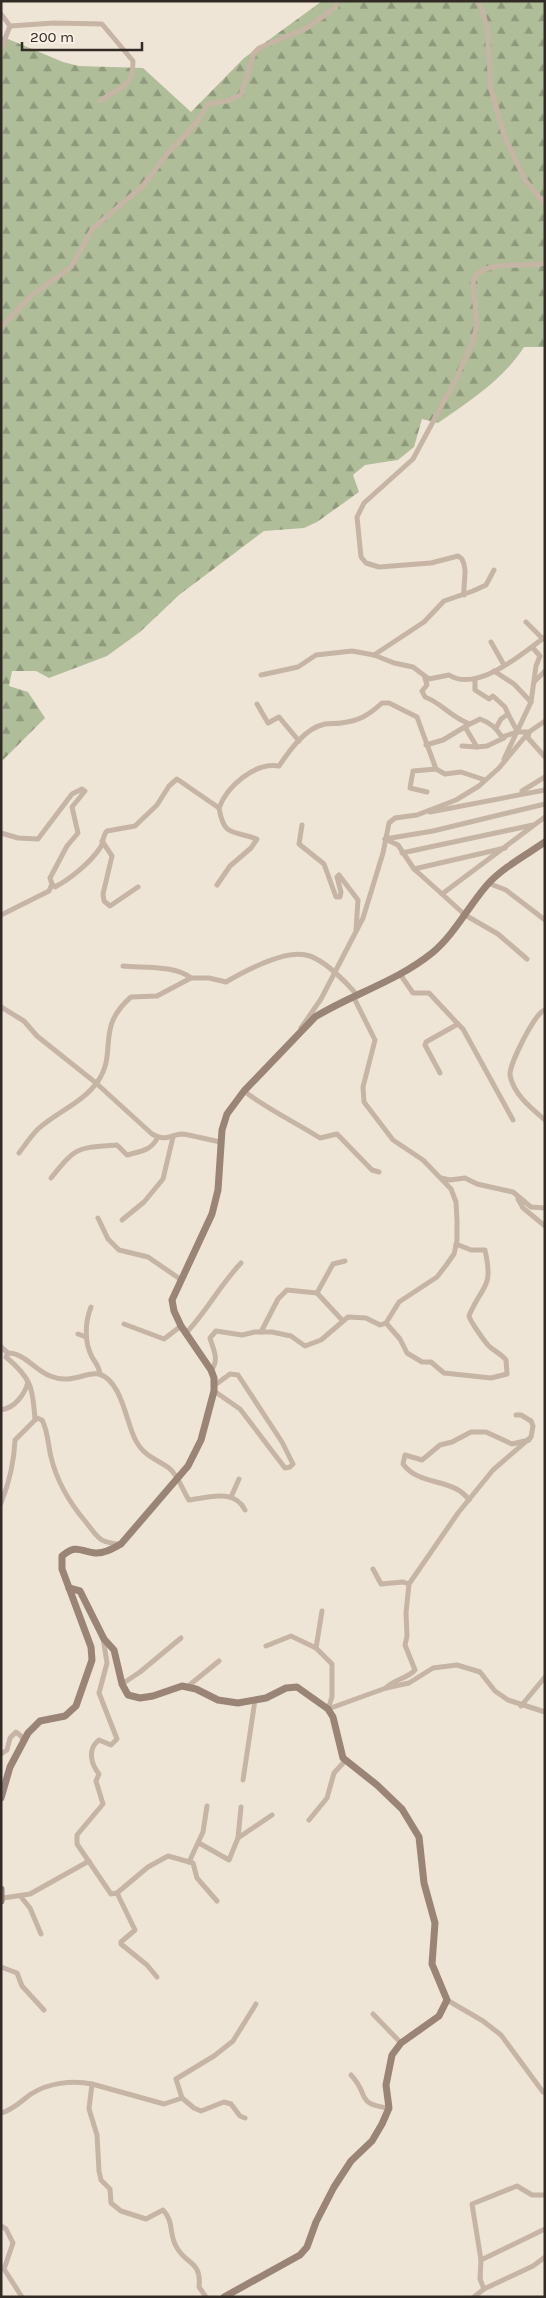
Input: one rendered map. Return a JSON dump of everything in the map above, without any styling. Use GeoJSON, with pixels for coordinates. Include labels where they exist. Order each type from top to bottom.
{"type":"FeatureCollection","features":[{"type":"Feature","properties":{"kind":"street"},"geometry":{"type":"LineString","coordinates":[[1,327],[31,296],[71,267],[94,228],[142,187],[168,153],[197,122],[208,104],[227,102],[241,95],[254,54],[259,48],[307,28],[336,8],[336,1]]}},
{"type":"Feature","properties":{"kind":"street"},"geometry":{"type":"LineString","coordinates":[[479,1],[487,27],[491,89],[504,135],[525,180],[545,204]]}},
{"type":"Feature","properties":{"kind":"street"},"geometry":{"type":"LineString","coordinates":[[1,14],[10,26]]}},
{"type":"Feature","properties":{"kind":"street"},"geometry":{"type":"LineString","coordinates":[[10,26],[54,23],[102,24],[133,61],[133,75],[123,89],[111,92],[100,101]]}},
{"type":"Feature","properties":{"kind":"street"},"geometry":{"type":"LineString","coordinates":[[1,49],[10,26]]}},
{"type":"Feature","properties":{"kind":"street"},"geometry":{"type":"LineString","coordinates":[[464,595],[463,582],[466,568],[462,559],[458,556],[431,563],[379,567],[366,562],[361,557],[357,517],[364,503],[413,459],[456,379],[473,341],[477,325],[473,282],[475,276],[484,270],[497,267],[545,264]]}},
{"type":"Feature","properties":{"kind":"street"},"geometry":{"type":"LineString","coordinates":[[374,655],[424,622],[444,601],[464,595],[486,585],[494,570]]}},
{"type":"Feature","properties":{"kind":"street"},"geometry":{"type":"LineString","coordinates":[[425,678],[449,675],[456,680],[475,679],[494,671],[544,638],[526,622]]}},
{"type":"Feature","properties":{"kind":"street"},"geometry":{"type":"LineString","coordinates":[[491,642],[504,665]]}},
{"type":"Feature","properties":{"kind":"street"},"geometry":{"type":"LineString","coordinates":[[499,768],[530,702],[536,666],[540,656],[532,647]]}},
{"type":"Feature","properties":{"kind":"street"},"geometry":{"type":"LineString","coordinates":[[262,675],[298,667],[316,655],[352,651],[374,655],[394,663],[413,667],[425,678],[427,685],[422,691],[425,696],[434,700],[456,719],[468,726],[477,747]]}},
{"type":"Feature","properties":{"kind":"street"},"geometry":{"type":"LineString","coordinates":[[494,671],[514,684],[530,702]]}},
{"type":"Feature","properties":{"kind":"street"},"geometry":{"type":"LineString","coordinates":[[535,681],[545,671]]}},
{"type":"Feature","properties":{"kind":"street"},"geometry":{"type":"LineString","coordinates":[[475,679],[475,690],[489,699],[493,696],[498,699],[505,707],[517,732]]}},
{"type":"Feature","properties":{"kind":"street"},"geometry":{"type":"LineString","coordinates":[[217,885],[230,866],[251,848],[257,839],[228,831],[221,822],[219,808],[222,798],[239,781],[260,768],[272,765],[279,766],[293,746],[325,724],[350,722],[364,718],[382,703],[388,703],[417,717],[436,769]]}},
{"type":"Feature","properties":{"kind":"street"},"geometry":{"type":"LineString","coordinates":[[257,704],[268,722],[279,717],[299,741]]}},
{"type":"Feature","properties":{"kind":"street"},"geometry":{"type":"LineString","coordinates":[[496,728],[501,719],[508,714]]}},
{"type":"Feature","properties":{"kind":"street"},"geometry":{"type":"LineString","coordinates":[[426,745],[443,740],[480,718],[496,728],[502,737],[505,737]]}},
{"type":"Feature","properties":{"kind":"street"},"geometry":{"type":"LineString","coordinates":[[416,814],[456,800],[479,786],[499,768],[530,732],[545,720]]}},
{"type":"Feature","properties":{"kind":"street"},"geometry":{"type":"LineString","coordinates":[[462,746],[487,746],[517,732],[530,732]]}},
{"type":"Feature","properties":{"kind":"street"},"geometry":{"type":"LineString","coordinates":[[530,732],[528,738],[545,757]]}},
{"type":"Feature","properties":{"kind":"street"},"geometry":{"type":"LineString","coordinates":[[540,752],[545,748]]}},
{"type":"Feature","properties":{"kind":"street"},"geometry":{"type":"LineString","coordinates":[[427,792],[410,788],[413,771],[436,769],[445,774],[461,772],[485,780]]}},
{"type":"Feature","properties":{"kind":"street"},"geometry":{"type":"LineString","coordinates":[[518,794],[545,778]]}},
{"type":"Feature","properties":{"kind":"street"},"geometry":{"type":"LineString","coordinates":[[52,884],[55,887],[63,883],[95,854],[107,831],[135,826],[157,805],[169,786],[177,780],[219,808]]}},
{"type":"Feature","properties":{"kind":"street"},"geometry":{"type":"LineString","coordinates":[[1,833],[18,838],[38,839],[72,794],[82,790],[85,791],[72,807],[78,833],[50,878],[52,884],[49,891],[1,915]]}},
{"type":"Feature","properties":{"kind":"street"},"geometry":{"type":"LineString","coordinates":[[296,1036],[321,999],[363,918],[383,853],[389,823],[394,818],[545,790]]}},
{"type":"Feature","properties":{"kind":"street"},"geometry":{"type":"LineString","coordinates":[[385,839],[433,831],[545,804]]}},
{"type":"Feature","properties":{"kind":"street"},"geometry":{"type":"LineString","coordinates":[[442,894],[545,817]]}},
{"type":"Feature","properties":{"kind":"street"},"geometry":{"type":"LineString","coordinates":[[402,853],[536,824]]}},
{"type":"Feature","properties":{"kind":"street"},"geometry":{"type":"LineString","coordinates":[[302,825],[299,844],[324,864],[336,897],[340,897],[341,892],[337,877],[339,875],[358,900],[355,935]]}},
{"type":"Feature","properties":{"kind":"street"},"geometry":{"type":"LineString","coordinates":[[385,839],[398,845],[414,869],[465,915],[498,934],[528,959]]}},
{"type":"Feature","properties":{"kind":"street"},"geometry":{"type":"LineString","coordinates":[[102,841],[112,856],[103,894],[104,901],[110,906],[138,887]]}},
{"type":"Feature","properties":{"kind":"street"},"geometry":{"type":"LineString","coordinates":[[1,1798],[10,1768],[24,1741],[40,1721],[65,1716],[76,1706],[92,1660],[91,1646],[62,1569],[62,1556],[70,1549],[80,1548],[96,1554],[112,1550],[122,1544],[188,1466],[201,1440],[214,1388],[211,1370],[181,1326],[172,1300],[180,1279],[212,1214],[218,1190],[221,1142],[228,1114],[244,1091],[315,1017],[400,974],[432,953],[465,915],[488,883],[545,842]]}},
{"type":"Feature","properties":{"kind":"street"},"geometry":{"type":"LineString","coordinates":[[414,869],[505,848]]}},
{"type":"Feature","properties":{"kind":"street"},"geometry":{"type":"LineString","coordinates":[[488,883],[506,890],[545,920]]}},
{"type":"Feature","properties":{"kind":"street"},"geometry":{"type":"LineString","coordinates":[[19,1153],[37,1130],[69,1108],[100,1079],[107,1055],[110,1024],[118,1010],[131,997],[157,996],[192,978],[209,978],[226,982],[253,967],[290,955],[306,955],[325,965],[356,997],[375,1040],[362,1087],[364,1102],[393,1140],[423,1160],[451,1189],[456,1202],[456,1244],[454,1254],[436,1276],[399,1302],[386,1323],[380,1325],[366,1318],[351,1316],[321,1340],[305,1346],[287,1334],[260,1332],[242,1335],[216,1331],[210,1338],[216,1356],[215,1366],[211,1370]]}},
{"type":"Feature","properties":{"kind":"street"},"geometry":{"type":"LineString","coordinates":[[123,966],[186,973],[192,978]]}},
{"type":"Feature","properties":{"kind":"street"},"geometry":{"type":"LineString","coordinates":[[400,974],[413,992],[429,993],[463,1029],[513,1120]]}},
{"type":"Feature","properties":{"kind":"street"},"geometry":{"type":"LineString","coordinates":[[1,1007],[24,1021],[37,1036],[158,1136],[173,1138],[183,1134],[221,1142]]}},
{"type":"Feature","properties":{"kind":"street"},"geometry":{"type":"LineString","coordinates":[[545,1010],[534,1019],[510,1067],[510,1077],[524,1102],[545,1120]]}},
{"type":"Feature","properties":{"kind":"street"},"geometry":{"type":"LineString","coordinates":[[440,1073],[425,1045],[426,1042],[458,1024]]}},
{"type":"Feature","properties":{"kind":"street"},"geometry":{"type":"LineString","coordinates":[[244,1091],[260,1104],[287,1116],[320,1138],[337,1134],[372,1170],[378,1172]]}},
{"type":"Feature","properties":{"kind":"street"},"geometry":{"type":"LineString","coordinates":[[51,1178],[72,1153],[78,1150],[117,1145],[127,1155],[154,1146],[158,1136]]}},
{"type":"Feature","properties":{"kind":"street"},"geometry":{"type":"LineString","coordinates":[[122,1220],[144,1202],[163,1179],[173,1138]]}},
{"type":"Feature","properties":{"kind":"street"},"geometry":{"type":"LineString","coordinates":[[441,1178],[450,1180],[465,1178],[477,1184],[513,1192],[531,1207],[545,1208]]}},
{"type":"Feature","properties":{"kind":"street"},"geometry":{"type":"LineString","coordinates":[[513,1192],[523,1208],[545,1226]]}},
{"type":"Feature","properties":{"kind":"street"},"geometry":{"type":"LineString","coordinates":[[98,1218],[108,1238],[118,1250],[148,1257],[180,1279]]}},
{"type":"Feature","properties":{"kind":"street"},"geometry":{"type":"LineString","coordinates":[[386,1323],[400,1339],[407,1353],[422,1362],[431,1362],[444,1374],[490,1378],[507,1374],[506,1360],[485,1342],[482,1335],[471,1324],[469,1316],[486,1289],[490,1271],[485,1250],[471,1250],[456,1244]]}},
{"type":"Feature","properties":{"kind":"street"},"geometry":{"type":"LineString","coordinates":[[317,1293],[333,1264],[345,1261]]}},
{"type":"Feature","properties":{"kind":"street"},"geometry":{"type":"LineString","coordinates":[[186,1333],[203,1315],[228,1277],[241,1263]]}},
{"type":"Feature","properties":{"kind":"street"},"geometry":{"type":"LineString","coordinates":[[260,1332],[278,1299],[287,1290],[317,1293],[343,1321]]}},
{"type":"Feature","properties":{"kind":"street"},"geometry":{"type":"LineString","coordinates":[[91,1307],[87,1316],[86,1337],[89,1350],[92,1358],[99,1366],[100,1374],[118,1392],[135,1438],[143,1451],[155,1462],[170,1469],[189,1500],[217,1496],[231,1497],[236,1499],[245,1510]]}},
{"type":"Feature","properties":{"kind":"street"},"geometry":{"type":"LineString","coordinates":[[124,1324],[164,1339],[181,1326]]}},
{"type":"Feature","properties":{"kind":"street"},"geometry":{"type":"LineString","coordinates":[[78,1334],[86,1337]]}},
{"type":"Feature","properties":{"kind":"street"},"geometry":{"type":"LineString","coordinates":[[1,1347],[8,1353],[17,1353],[49,1376],[63,1380],[100,1374]]}},
{"type":"Feature","properties":{"kind":"street"},"geometry":{"type":"LineString","coordinates":[[8,1353],[6,1357],[24,1372],[33,1394],[35,1420]]}},
{"type":"Feature","properties":{"kind":"street"},"geometry":{"type":"LineString","coordinates":[[230,1374],[238,1375],[282,1442],[293,1464],[286,1468],[240,1409],[214,1388],[230,1374]]}},
{"type":"Feature","properties":{"kind":"street"},"geometry":{"type":"LineString","coordinates":[[1,1410],[16,1402],[26,1389],[28,1382]]}},
{"type":"Feature","properties":{"kind":"street"},"geometry":{"type":"LineString","coordinates":[[386,1688],[392,1683],[410,1675],[415,1670],[405,1645],[409,1584],[469,1500],[493,1470],[529,1440],[533,1430],[531,1421],[521,1415],[516,1415]]}},
{"type":"Feature","properties":{"kind":"street"},"geometry":{"type":"LineString","coordinates":[[1,1503],[11,1481],[15,1440],[35,1420],[42,1420],[45,1426],[51,1458],[72,1508],[96,1538],[106,1543],[122,1544]]}},
{"type":"Feature","properties":{"kind":"street"},"geometry":{"type":"LineString","coordinates":[[469,1500],[457,1488],[412,1475],[403,1464],[405,1455],[422,1460],[440,1445],[452,1442],[471,1432],[486,1432],[512,1444],[529,1440]]}},
{"type":"Feature","properties":{"kind":"street"},"geometry":{"type":"LineString","coordinates":[[231,1497],[239,1480]]}},
{"type":"Feature","properties":{"kind":"street"},"geometry":{"type":"LineString","coordinates":[[373,1569],[381,1584],[403,1582],[409,1584]]}},
{"type":"Feature","properties":{"kind":"street"},"geometry":{"type":"LineString","coordinates":[[69,1588],[80,1591],[102,1635],[114,1650],[122,1684],[128,1695],[140,1698],[182,1686],[196,1689],[218,1700],[238,1703],[266,1698],[286,1688],[297,1687],[328,1708],[346,1760],[377,1785],[402,1809],[419,1837],[424,1883],[435,1923],[432,1964],[447,2000],[483,2021],[501,2035],[543,2092]]}},
{"type":"Feature","properties":{"kind":"street"},"geometry":{"type":"LineString","coordinates":[[316,1648],[322,1611]]}},
{"type":"Feature","properties":{"kind":"street"},"geometry":{"type":"LineString","coordinates":[[102,1635],[107,1663],[99,1693],[117,1739],[111,1745],[99,1740],[92,1752],[91,1761],[99,1774],[96,1782],[103,1804],[87,1822],[77,1838],[77,1844],[108,1891],[112,1894],[117,1893],[148,1868],[168,1856],[193,1863],[197,1878],[217,1901]]}},
{"type":"Feature","properties":{"kind":"street"},"geometry":{"type":"LineString","coordinates":[[266,1646],[291,1636],[316,1648],[332,1664],[332,1697],[328,1708]]}},
{"type":"Feature","properties":{"kind":"street"},"geometry":{"type":"LineString","coordinates":[[122,1684],[140,1672],[180,1638]]}},
{"type":"Feature","properties":{"kind":"street"},"geometry":{"type":"LineString","coordinates":[[186,1687],[219,1661]]}},
{"type":"Feature","properties":{"kind":"street"},"geometry":{"type":"LineString","coordinates":[[328,1708],[386,1688],[409,1683],[433,1668],[456,1665],[480,1672],[496,1691],[521,1706],[545,1712]]}},
{"type":"Feature","properties":{"kind":"street"},"geometry":{"type":"LineString","coordinates":[[521,1706],[545,1677]]}},
{"type":"Feature","properties":{"kind":"street"},"geometry":{"type":"LineString","coordinates":[[243,1780],[255,1700]]}},
{"type":"Feature","properties":{"kind":"street"},"geometry":{"type":"LineString","coordinates":[[1,1754],[7,1750],[10,1738],[16,1732],[24,1741]]}},
{"type":"Feature","properties":{"kind":"street"},"geometry":{"type":"LineString","coordinates":[[309,1820],[327,1798],[334,1774],[346,1760]]}},
{"type":"Feature","properties":{"kind":"street"},"geometry":{"type":"LineString","coordinates":[[189,1862],[204,1832],[207,1806]]}},
{"type":"Feature","properties":{"kind":"street"},"geometry":{"type":"LineString","coordinates":[[199,1843],[228,1860],[238,1838],[240,1807]]}},
{"type":"Feature","properties":{"kind":"street"},"geometry":{"type":"LineString","coordinates":[[238,1838],[272,1815]]}},
{"type":"Feature","properties":{"kind":"street"},"geometry":{"type":"LineString","coordinates":[[1,1889],[2,1899],[21,1897],[89,1861]]}},
{"type":"Feature","properties":{"kind":"street"},"geometry":{"type":"LineString","coordinates":[[117,1893],[135,1930],[121,1944],[147,1965],[157,1977]]}},
{"type":"Feature","properties":{"kind":"street"},"geometry":{"type":"LineString","coordinates":[[21,1897],[30,1908],[41,1934]]}},
{"type":"Feature","properties":{"kind":"street"},"geometry":{"type":"LineString","coordinates":[[1,1967],[17,1973],[22,1986],[44,2010]]}},
{"type":"Feature","properties":{"kind":"street"},"geometry":{"type":"LineString","coordinates":[[224,2297],[300,2255],[307,2247],[316,2222],[334,2187],[351,2161],[372,2141],[389,2108],[386,2085],[388,2064],[392,2055],[401,2043],[439,2016],[447,2000]]}},
{"type":"Feature","properties":{"kind":"street"},"geometry":{"type":"LineString","coordinates":[[245,2118],[231,2104],[224,2102],[201,2111],[194,2108],[182,2098],[176,2079],[214,2056],[233,2041],[256,2004]]}},
{"type":"Feature","properties":{"kind":"street"},"geometry":{"type":"LineString","coordinates":[[373,2014],[401,2043]]}},
{"type":"Feature","properties":{"kind":"street"},"geometry":{"type":"LineString","coordinates":[[351,2075],[359,2083],[367,2103],[372,2106],[389,2108]]}},
{"type":"Feature","properties":{"kind":"street"},"geometry":{"type":"LineString","coordinates":[[1,2113],[8,2111],[41,2088],[79,2082],[164,2104],[182,2098]]}},
{"type":"Feature","properties":{"kind":"street"},"geometry":{"type":"LineString","coordinates":[[92,2084],[89,2110],[98,2136],[98,2171],[101,2180],[110,2189],[112,2203],[122,2211],[146,2219],[163,2210],[170,2217],[174,2244],[182,2258],[190,2260],[200,2273],[199,2286],[206,2297]]}},
{"type":"Feature","properties":{"kind":"street"},"geometry":{"type":"LineString","coordinates":[[484,2289],[472,2204],[517,2186],[532,2195],[545,2195]]}},
{"type":"Feature","properties":{"kind":"street"},"geometry":{"type":"LineString","coordinates":[[1,2226],[6,2229],[13,2243],[4,2269],[22,2297]]}},
{"type":"Feature","properties":{"kind":"street"},"geometry":{"type":"LineString","coordinates":[[481,2260],[545,2229]]}},
{"type":"Feature","properties":{"kind":"street"},"geometry":{"type":"LineString","coordinates":[[474,2297],[484,2289],[533,2266],[545,2258]]}},
{"type":"Feature","properties":{"kind":"green space"},"geometry":{"type":"Polygon","coordinates":[[[322,1],[545,1],[545,347],[524,347],[516,359],[496,380],[438,423],[422,419],[414,447],[398,460],[365,465],[353,475],[359,492],[317,522],[304,528],[264,531],[179,595],[140,632],[107,656],[49,678],[36,671],[12,671],[9,686],[28,692],[45,718],[1,762],[1,36],[63,62],[79,66],[143,68],[191,112],[244,58],[322,1]]]}}]}
